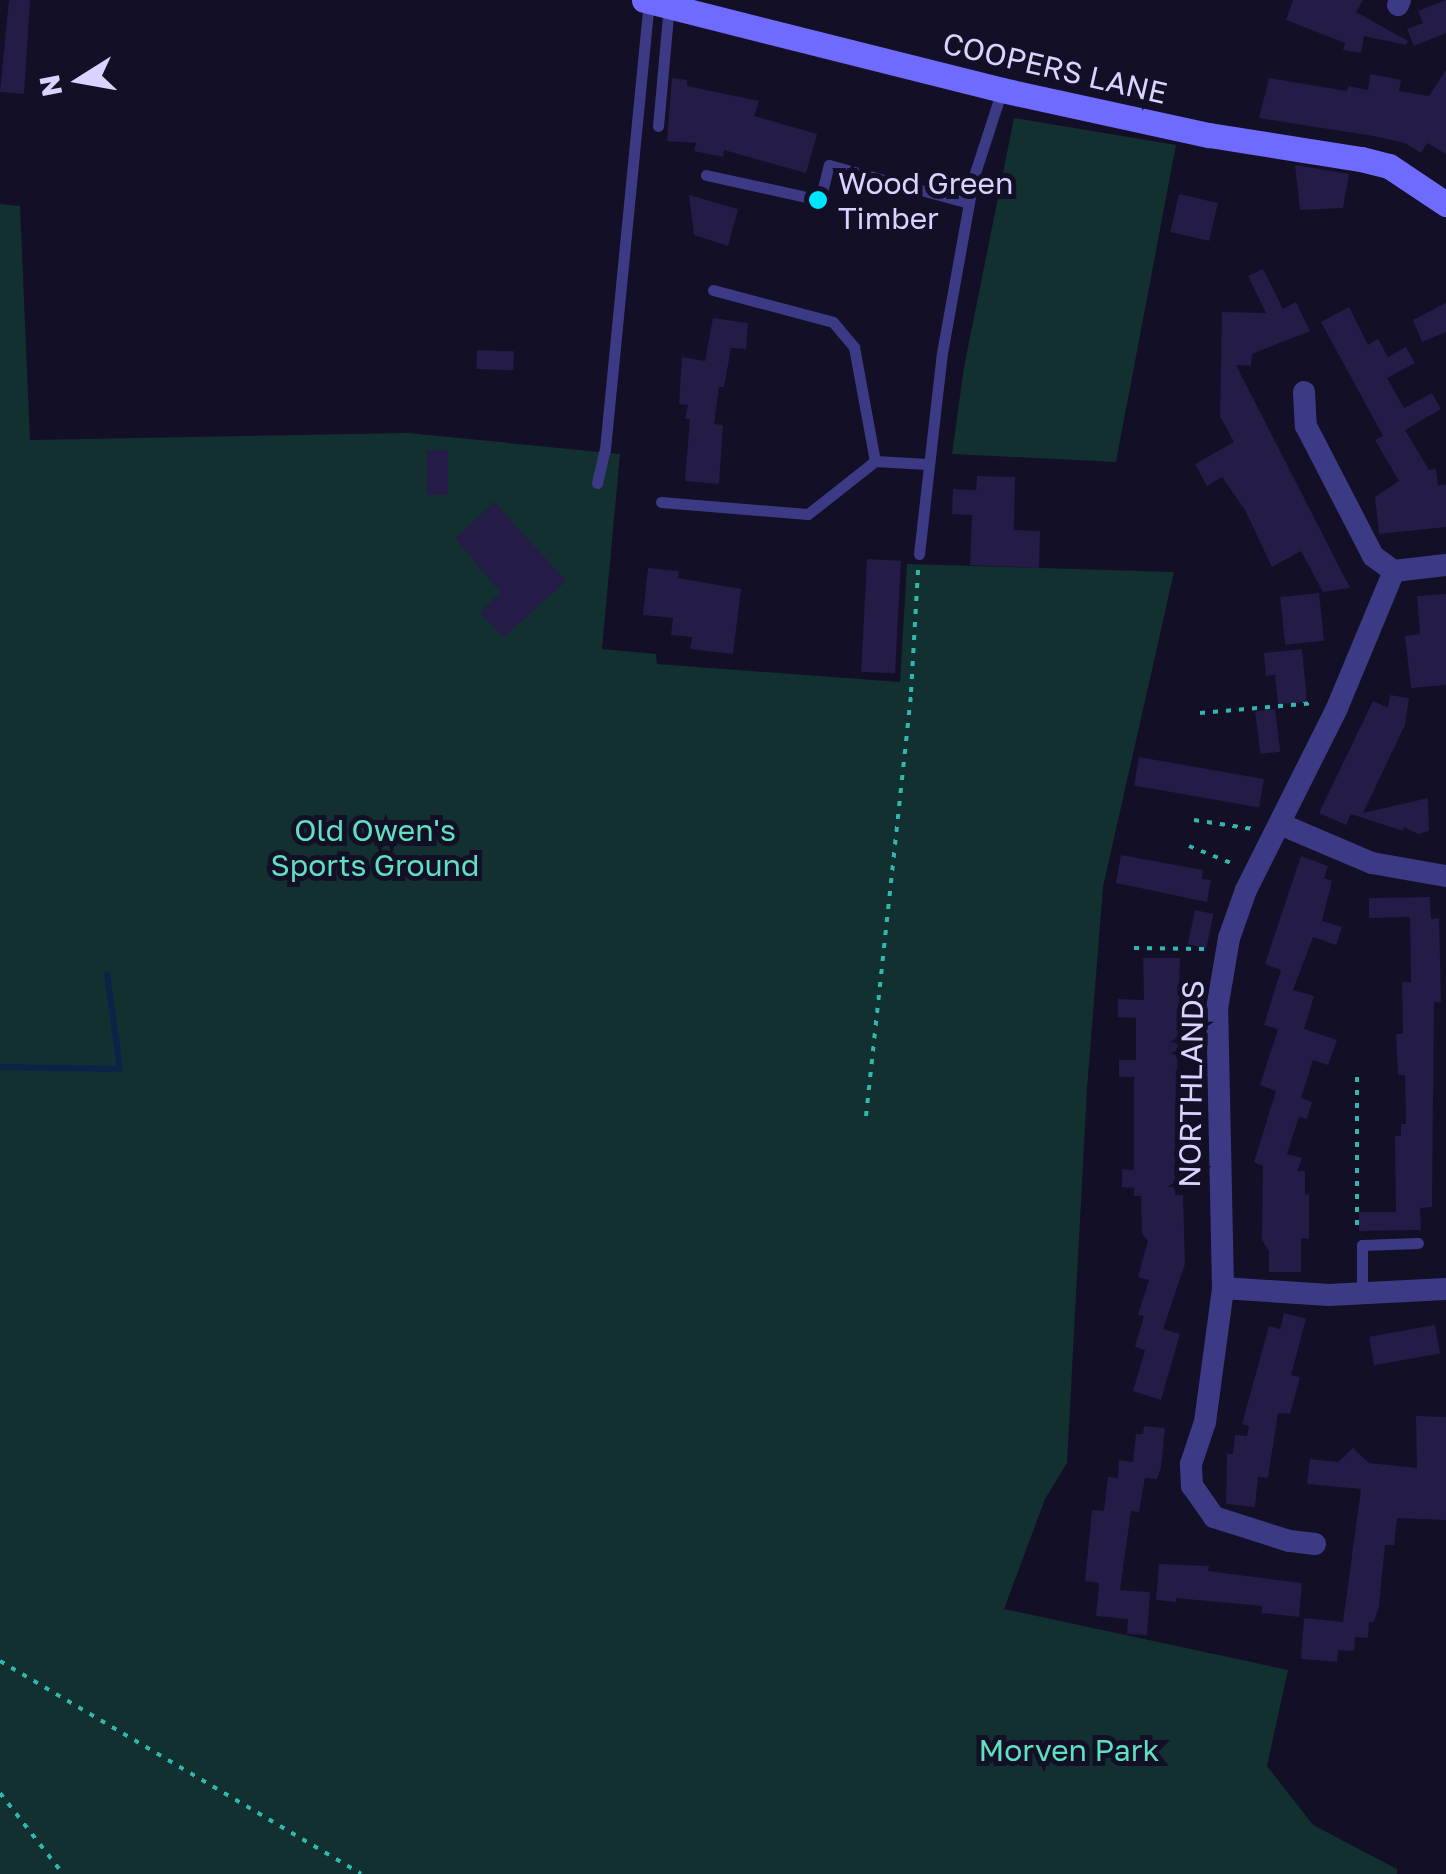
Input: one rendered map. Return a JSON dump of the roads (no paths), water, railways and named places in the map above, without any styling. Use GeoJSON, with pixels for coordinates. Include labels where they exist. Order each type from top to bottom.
{"type":"FeatureCollection","features":[{"type":"Feature","properties":{"kind":"main road","name":"COOPERS LANE"},"geometry":{"type":"LineString","coordinates":[[654,3],[1002,90],[1209,135],[1375,162],[1414,180],[1446,204]]}},
{"type":"Feature","properties":{"kind":"street"},"geometry":{"type":"LineString","coordinates":[[1304,392],[1306,426],[1372,556],[1394,570],[1446,565]]}},
{"type":"Feature","properties":{"kind":"street","name":"NORTHLANDS"},"geometry":{"type":"LineString","coordinates":[[1315,1544],[1264,1534],[1214,1516],[1196,1498],[1192,1486],[1191,1464],[1205,1422],[1223,1288],[1217,1009],[1225,953],[1254,873],[1337,708],[1394,570]]}},
{"type":"Feature","properties":{"kind":"street"},"geometry":{"type":"LineString","coordinates":[[1278,830],[1372,864],[1446,876]]}},
{"type":"Feature","properties":{"kind":"street"},"geometry":{"type":"LineString","coordinates":[[1223,1288],[1362,1294],[1446,1289]]}},
{"type":"Feature","properties":{"kind":"lane"},"geometry":{"type":"LineString","coordinates":[[654,3],[658,126]]}},
{"type":"Feature","properties":{"kind":"lane"},"geometry":{"type":"LineString","coordinates":[[597,483],[605,449],[654,3]]}},
{"type":"Feature","properties":{"kind":"lane"},"geometry":{"type":"LineString","coordinates":[[919,554],[927,464],[970,204],[1002,90]]}},
{"type":"Feature","properties":{"kind":"lane"},"geometry":{"type":"LineString","coordinates":[[706,175],[820,200],[829,165],[970,204]]}},
{"type":"Feature","properties":{"kind":"lane"},"geometry":{"type":"LineString","coordinates":[[712,290],[833,322],[854,347],[875,461]]}},
{"type":"Feature","properties":{"kind":"lane"},"geometry":{"type":"LineString","coordinates":[[662,502],[808,514],[875,461],[927,464]]}},
{"type":"Feature","properties":{"kind":"lane"},"geometry":{"type":"LineString","coordinates":[[1362,1294],[1362,1245],[1418,1243]]}},
{"type":"Feature","properties":{"kind":"waterway"},"geometry":{"type":"LineString","coordinates":[[0,1067],[120,1069],[107,974]]}},
{"type":"Feature","properties":{"kind":"place","name":"Wood Green Timber"},"geometry":{"type":"Point","coordinates":[818,200]}},
{"type":"Feature","properties":{"kind":"park label","name":"Old Owen's Sports Ground"},"geometry":{"type":"Point","coordinates":[375,847]}},
{"type":"Feature","properties":{"kind":"park label","name":"Morven Park"},"geometry":{"type":"Point","coordinates":[1069,1750]}}]}
